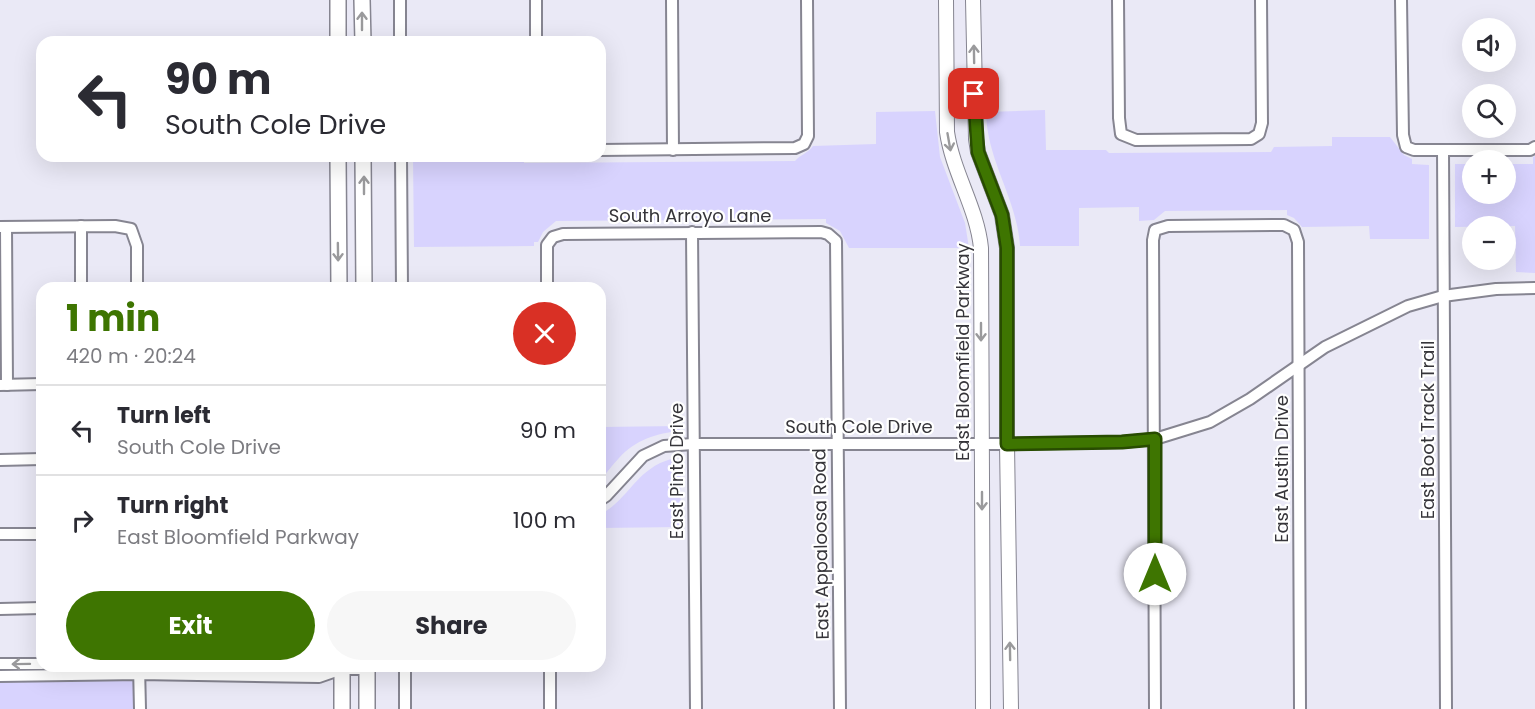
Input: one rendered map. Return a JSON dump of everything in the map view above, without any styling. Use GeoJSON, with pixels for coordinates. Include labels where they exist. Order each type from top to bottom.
{"type":"FeatureCollection","features":[{"type":"Feature","properties":{"kind":"main road"},"geometry":{"type":"LineString","coordinates":[[338,0],[338,36]]}},
{"type":"Feature","properties":{"kind":"main road"},"geometry":{"type":"LineString","coordinates":[[362,0],[363,36]]}},
{"type":"Feature","properties":{"kind":"main road"},"geometry":{"type":"LineString","coordinates":[[338,162],[339,282]]}},
{"type":"Feature","properties":{"kind":"main road"},"geometry":{"type":"LineString","coordinates":[[363,162],[364,282]]}},
{"type":"Feature","properties":{"kind":"main road"},"geometry":{"type":"LineString","coordinates":[[338,215],[364,215]]}},
{"type":"Feature","properties":{"kind":"main road"},"geometry":{"type":"LineString","coordinates":[[339,672],[342,709]]}},
{"type":"Feature","properties":{"kind":"main road"},"geometry":{"type":"LineString","coordinates":[[367,672],[367,709]]}},
{"type":"Feature","properties":{"kind":"street"},"geometry":{"type":"LineString","coordinates":[[400,0],[400,36]]}},
{"type":"Feature","properties":{"kind":"street"},"geometry":{"type":"LineString","coordinates":[[536,0],[536,36]]}},
{"type":"Feature","properties":{"kind":"street"},"geometry":{"type":"LineString","coordinates":[[672,0],[673,150]]}},
{"type":"Feature","properties":{"kind":"street"},"geometry":{"type":"LineString","coordinates":[[606,150],[795,148],[804,144],[808,136],[807,0]]}},
{"type":"Feature","properties":{"kind":"street","name":"East Bloomfield Parkway"},"geometry":{"type":"LineString","coordinates":[[946,0],[949,149],[977,222],[980,239],[982,709]]}},
{"type":"Feature","properties":{"kind":"street"},"geometry":{"type":"LineString","coordinates":[[973,0],[976,139],[978,152],[1002,215],[1007,248],[1011,709]]}},
{"type":"Feature","properties":{"kind":"street"},"geometry":{"type":"LineString","coordinates":[[1118,0],[1121,134],[1136,140],[1251,139],[1259,134],[1262,123],[1261,0]]}},
{"type":"Feature","properties":{"kind":"street"},"geometry":{"type":"LineString","coordinates":[[1401,0],[1403,135],[1406,147],[1414,150],[1530,150],[1535,147]]}},
{"type":"Feature","properties":{"kind":"street","name":"East Boot Track Trail"},"geometry":{"type":"LineString","coordinates":[[1443,150],[1446,709]]}},
{"type":"Feature","properties":{"kind":"street"},"geometry":{"type":"LineString","coordinates":[[401,162],[402,282]]}},
{"type":"Feature","properties":{"kind":"street","name":"East Austin Drive"},"geometry":{"type":"LineString","coordinates":[[1155,439],[1153,240],[1155,230],[1168,226],[1284,225],[1294,230],[1298,242],[1300,709]]}},
{"type":"Feature","properties":{"kind":"street"},"geometry":{"type":"LineString","coordinates":[[81,226],[81,282]]}},
{"type":"Feature","properties":{"kind":"street"},"geometry":{"type":"LineString","coordinates":[[36,384],[4,385],[3,227],[115,226],[131,229],[137,246],[137,282]]}},
{"type":"Feature","properties":{"kind":"street","name":"East Pinto Drive"},"geometry":{"type":"LineString","coordinates":[[692,232],[696,709]]}},
{"type":"Feature","properties":{"kind":"street","name":"South Arroyo Lane"},"geometry":{"type":"LineString","coordinates":[[547,282],[546,250],[549,239],[563,234],[821,232],[832,236]]}},
{"type":"Feature","properties":{"kind":"street","name":"East Appaloosa Road"},"geometry":{"type":"LineString","coordinates":[[832,236],[837,247],[836,444],[840,709]]}},
{"type":"Feature","properties":{"kind":"street","name":"South Cole Drive"},"geometry":{"type":"LineString","coordinates":[[606,496],[643,456],[664,446],[693,444],[1007,444],[1122,442],[1155,439],[1210,422],[1250,399],[1325,347],[1408,306],[1443,296],[1496,289],[1535,288]]}},
{"type":"Feature","properties":{"kind":"street"},"geometry":{"type":"LineString","coordinates":[[1155,439],[1155,709]]}},
{"type":"Feature","properties":{"kind":"street"},"geometry":{"type":"LineString","coordinates":[[0,460],[36,459]]}},
{"type":"Feature","properties":{"kind":"street"},"geometry":{"type":"LineString","coordinates":[[0,534],[36,534]]}},
{"type":"Feature","properties":{"kind":"street"},"geometry":{"type":"LineString","coordinates":[[0,609],[36,608]]}},
{"type":"Feature","properties":{"kind":"street"},"geometry":{"type":"LineString","coordinates":[[0,664],[36,664]]}},
{"type":"Feature","properties":{"kind":"street"},"geometry":{"type":"LineString","coordinates":[[0,676],[93,672]]}},
{"type":"Feature","properties":{"kind":"street"},"geometry":{"type":"LineString","coordinates":[[140,672],[140,709]]}},
{"type":"Feature","properties":{"kind":"street"},"geometry":{"type":"LineString","coordinates":[[191,672],[318,677],[328,672]]}},
{"type":"Feature","properties":{"kind":"street"},"geometry":{"type":"LineString","coordinates":[[405,672],[405,709]]}},
{"type":"Feature","properties":{"kind":"street"},"geometry":{"type":"LineString","coordinates":[[550,672],[550,709]]}},
{"type":"Feature","properties":{"kind":"shaded area"},"geometry":{"type":"Polygon","coordinates":[[[1045,110],[1046,150],[1106,150],[1109,153],[1271,152],[1274,147],[1332,146],[1332,137],[1390,137],[1404,155],[1412,159],[1412,164],[1429,165],[1429,239],[1370,239],[1369,226],[1302,227],[1294,218],[1287,215],[1287,210],[1165,211],[1154,220],[1139,221],[1139,207],[1079,208],[1079,246],[1020,246],[1014,212],[991,147],[986,112],[1045,110]]]}},
{"type":"Feature","properties":{"kind":"shaded area"},"geometry":{"type":"Polygon","coordinates":[[[935,111],[940,157],[965,223],[969,248],[849,248],[840,231],[826,223],[826,219],[556,221],[543,232],[538,242],[534,242],[534,246],[414,247],[413,162],[795,161],[813,146],[876,144],[876,112],[935,111]]]}},
{"type":"Feature","properties":{"kind":"shaded area"},"geometry":{"type":"Polygon","coordinates":[[[1535,156],[1535,273],[1516,272],[1516,216],[1462,216],[1462,227],[1455,227],[1455,164],[1462,164],[1462,204],[1516,204],[1516,164],[1533,164],[1535,156]]]}},
{"type":"Feature","properties":{"kind":"shaded area"},"geometry":{"type":"Polygon","coordinates":[[[680,426],[680,431],[639,442],[625,452],[606,473],[606,427],[680,426]]]}},
{"type":"Feature","properties":{"kind":"shaded area"},"geometry":{"type":"Polygon","coordinates":[[[671,459],[680,460],[681,527],[606,528],[606,511],[641,477],[659,464],[671,459]]]}},
{"type":"Feature","properties":{"kind":"shaded area"},"geometry":{"type":"Polygon","coordinates":[[[36,658],[36,672],[134,672],[135,709],[0,709],[0,659],[36,658]]]}},
{"type":"Feature","properties":{"kind":"route"},"geometry":{"type":"LineString","coordinates":[[974,94],[978,152],[1006,231],[1007,444],[1122,442],[1155,439],[1155,574]]}}]}
